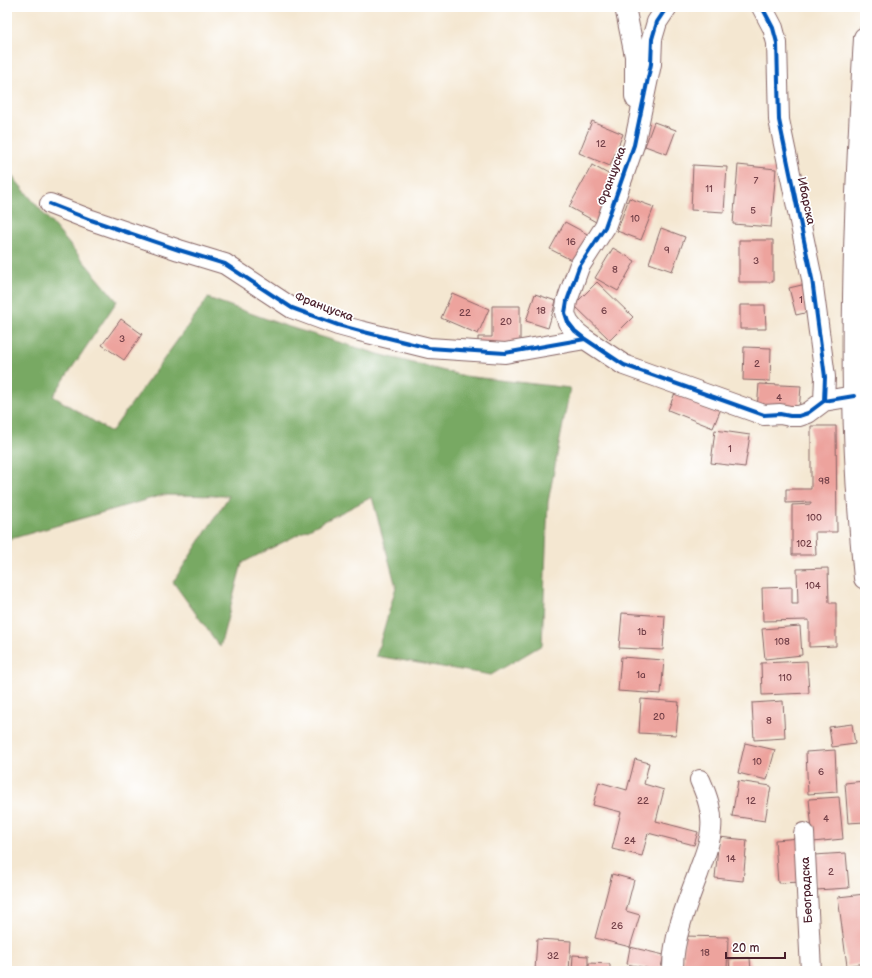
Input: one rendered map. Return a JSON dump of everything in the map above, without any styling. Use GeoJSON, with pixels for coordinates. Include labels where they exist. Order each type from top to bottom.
{"type":"FeatureCollection","features":[{"type":"Feature","properties":{"kind":"main road"},"geometry":{"type":"LineString","coordinates":[[865,38],[855,264],[854,396],[865,578]]}},
{"type":"Feature","properties":{"kind":"street"},"geometry":{"type":"LineString","coordinates":[[625,7],[635,56],[634,96],[640,101],[644,98]]}},
{"type":"Feature","properties":{"kind":"street","name":"Француска"},"geometry":{"type":"LineString","coordinates":[[667,7],[657,22],[652,39],[652,64],[634,145],[605,227],[579,267],[566,301],[564,313],[568,322],[585,340],[624,365],[764,415],[780,414],[799,416],[808,413],[824,401],[854,396]]}},
{"type":"Feature","properties":{"kind":"street","name":"Ибарска"},"geometry":{"type":"LineString","coordinates":[[762,7],[773,28],[777,43],[779,120],[812,279],[825,377],[824,401]]}},
{"type":"Feature","properties":{"kind":"street","name":"Француска"},"geometry":{"type":"LineString","coordinates":[[50,204],[91,220],[225,264],[292,308],[338,325],[360,331],[429,348],[505,353],[585,340]]}},
{"type":"Feature","properties":{"kind":"street"},"geometry":{"type":"LineString","coordinates":[[673,971],[677,938],[691,892],[709,844],[712,829],[711,811],[700,780]]}},
{"type":"Feature","properties":{"kind":"street","name":"Београдска"},"geometry":{"type":"LineString","coordinates":[[804,833],[811,971]]}},
{"type":"Feature","properties":{"kind":"green space"},"geometry":{"type":"Polygon","coordinates":[[[7,170],[117,301],[53,396],[111,432],[208,298],[286,326],[378,354],[464,376],[570,388],[548,502],[542,645],[491,675],[376,656],[396,587],[372,497],[242,563],[220,647],[173,582],[229,496],[163,495],[7,540],[7,170]]]}},
{"type":"Feature","properties":{"kind":"building"},"geometry":{"type":"Polygon","coordinates":[[[592,121],[623,134],[610,166],[579,153],[592,121]]]}},
{"type":"Feature","properties":{"kind":"building"},"geometry":{"type":"Polygon","coordinates":[[[654,122],[676,130],[667,154],[645,146],[654,122]]]}},
{"type":"Feature","properties":{"kind":"building"},"geometry":{"type":"Polygon","coordinates":[[[592,165],[619,180],[596,222],[569,207],[592,165]]]}},
{"type":"Feature","properties":{"kind":"building"},"geometry":{"type":"Polygon","coordinates":[[[693,165],[727,167],[724,212],[691,210],[693,165]]]}},
{"type":"Feature","properties":{"kind":"building"},"geometry":{"type":"Polygon","coordinates":[[[738,165],[776,169],[771,227],[733,224],[738,165]]]}},
{"type":"Feature","properties":{"kind":"building"},"geometry":{"type":"Polygon","coordinates":[[[629,198],[654,207],[641,240],[617,231],[629,198]]]}},
{"type":"Feature","properties":{"kind":"building"},"geometry":{"type":"Polygon","coordinates":[[[565,222],[591,236],[577,263],[550,249],[565,222]]]}},
{"type":"Feature","properties":{"kind":"building"},"geometry":{"type":"Polygon","coordinates":[[[661,228],[685,237],[672,271],[649,263],[661,228]]]}},
{"type":"Feature","properties":{"kind":"building"},"geometry":{"type":"Polygon","coordinates":[[[739,240],[773,240],[773,282],[739,282],[739,240]]]}},
{"type":"Feature","properties":{"kind":"building"},"geometry":{"type":"Polygon","coordinates":[[[613,248],[635,261],[618,291],[595,278],[613,248]]]}},
{"type":"Feature","properties":{"kind":"building"},"geometry":{"type":"Polygon","coordinates":[[[597,282],[633,317],[610,340],[574,305],[597,282]]]}},
{"type":"Feature","properties":{"kind":"building"},"geometry":{"type":"Polygon","coordinates":[[[806,284],[813,311],[796,315],[789,288],[806,284]]]}},
{"type":"Feature","properties":{"kind":"building"},"geometry":{"type":"Polygon","coordinates":[[[452,293],[489,309],[478,334],[441,318],[452,293]]]}},
{"type":"Feature","properties":{"kind":"building"},"geometry":{"type":"Polygon","coordinates":[[[535,294],[556,301],[548,328],[526,321],[535,294]]]}},
{"type":"Feature","properties":{"kind":"building"},"geometry":{"type":"Polygon","coordinates":[[[740,305],[765,305],[766,329],[740,329],[740,305]]]}},
{"type":"Feature","properties":{"kind":"building"},"geometry":{"type":"Polygon","coordinates":[[[492,306],[520,306],[520,347],[478,347],[478,337],[492,337],[492,306]]]}},
{"type":"Feature","properties":{"kind":"building"},"geometry":{"type":"Polygon","coordinates":[[[121,319],[142,334],[124,360],[102,345],[121,319]]]}},
{"type":"Feature","properties":{"kind":"building"},"geometry":{"type":"Polygon","coordinates":[[[744,347],[771,348],[770,381],[743,380],[744,347]]]}},
{"type":"Feature","properties":{"kind":"building"},"geometry":{"type":"Polygon","coordinates":[[[759,384],[801,386],[799,412],[757,410],[759,384]]]}},
{"type":"Feature","properties":{"kind":"building"},"geometry":{"type":"Polygon","coordinates":[[[677,388],[722,406],[713,428],[668,410],[677,388]]]}},
{"type":"Feature","properties":{"kind":"building"},"geometry":{"type":"Polygon","coordinates":[[[811,426],[836,426],[837,532],[815,532],[816,555],[792,555],[792,505],[811,504],[811,502],[786,503],[786,489],[811,489],[811,426]]]}},
{"type":"Feature","properties":{"kind":"building"},"geometry":{"type":"Polygon","coordinates":[[[715,430],[750,435],[745,467],[711,463],[715,430]]]}},
{"type":"Feature","properties":{"kind":"building"},"geometry":{"type":"Polygon","coordinates":[[[828,568],[829,603],[836,603],[836,646],[809,647],[809,620],[763,621],[762,588],[792,587],[792,604],[798,604],[797,569],[828,568]]]}},
{"type":"Feature","properties":{"kind":"building"},"geometry":{"type":"Polygon","coordinates":[[[622,613],[665,616],[663,650],[619,648],[622,613]]]}},
{"type":"Feature","properties":{"kind":"building"},"geometry":{"type":"Polygon","coordinates":[[[800,626],[802,655],[765,659],[762,629],[800,626]]]}},
{"type":"Feature","properties":{"kind":"building"},"geometry":{"type":"Polygon","coordinates":[[[621,657],[664,660],[661,694],[618,691],[621,657]]]}},
{"type":"Feature","properties":{"kind":"building"},"geometry":{"type":"Polygon","coordinates":[[[807,661],[809,693],[762,695],[761,663],[807,661]]]}},
{"type":"Feature","properties":{"kind":"building"},"geometry":{"type":"Polygon","coordinates":[[[641,699],[679,702],[676,735],[639,733],[641,699]]]}},
{"type":"Feature","properties":{"kind":"building"},"geometry":{"type":"Polygon","coordinates":[[[783,701],[785,738],[754,740],[752,703],[783,701]]]}},
{"type":"Feature","properties":{"kind":"building"},"geometry":{"type":"Polygon","coordinates":[[[852,724],[855,744],[832,747],[829,727],[852,724]]]}},
{"type":"Feature","properties":{"kind":"building"},"geometry":{"type":"Polygon","coordinates":[[[745,743],[775,750],[767,780],[738,773],[745,743]]]}},
{"type":"Feature","properties":{"kind":"building"},"geometry":{"type":"Polygon","coordinates":[[[835,750],[837,792],[808,794],[806,752],[835,750]]]}},
{"type":"Feature","properties":{"kind":"building"},"geometry":{"type":"Polygon","coordinates":[[[635,759],[649,763],[644,784],[664,790],[656,821],[698,832],[694,845],[648,833],[642,856],[612,849],[621,812],[593,805],[599,782],[627,790],[635,759]]]}},
{"type":"Feature","properties":{"kind":"building"},"geometry":{"type":"Polygon","coordinates":[[[738,781],[771,786],[765,821],[732,816],[738,781]]]}},
{"type":"Feature","properties":{"kind":"building"},"geometry":{"type":"Polygon","coordinates":[[[864,781],[865,822],[848,823],[845,783],[864,781]]]}},
{"type":"Feature","properties":{"kind":"building"},"geometry":{"type":"Polygon","coordinates":[[[839,797],[843,839],[813,842],[809,799],[839,797]]]}},
{"type":"Feature","properties":{"kind":"building"},"geometry":{"type":"Polygon","coordinates":[[[719,837],[747,840],[743,881],[715,878],[719,837]]]}},
{"type":"Feature","properties":{"kind":"building"},"geometry":{"type":"Polygon","coordinates":[[[801,838],[804,882],[778,883],[775,840],[801,838]]]}},
{"type":"Feature","properties":{"kind":"building"},"geometry":{"type":"Polygon","coordinates":[[[846,853],[849,888],[816,890],[814,855],[846,853]]]}},
{"type":"Feature","properties":{"kind":"building"},"geometry":{"type":"Polygon","coordinates":[[[612,874],[634,880],[626,911],[640,915],[630,947],[595,938],[612,874]]]}},
{"type":"Feature","properties":{"kind":"building"},"geometry":{"type":"Polygon","coordinates":[[[865,894],[865,963],[847,966],[838,897],[865,894]]]}},
{"type":"Feature","properties":{"kind":"building"},"geometry":{"type":"Polygon","coordinates":[[[684,936],[728,937],[727,970],[683,968],[684,936]]]}},
{"type":"Feature","properties":{"kind":"building"},"geometry":{"type":"Polygon","coordinates":[[[537,939],[571,941],[569,971],[535,971],[537,939]]]}},
{"type":"Feature","properties":{"kind":"building"},"geometry":{"type":"Polygon","coordinates":[[[630,947],[664,955],[660,971],[627,964],[630,947]]]}},
{"type":"Feature","properties":{"kind":"building"},"geometry":{"type":"Polygon","coordinates":[[[573,955],[588,956],[588,971],[572,971],[573,955]]]}},
{"type":"Feature","properties":{"kind":"building"},"geometry":{"type":"Polygon","coordinates":[[[750,958],[751,971],[730,971],[729,959],[750,958]]]}},
{"type":"Feature","properties":{"kind":"building"},"geometry":{"type":"Polygon","coordinates":[[[589,963],[610,964],[610,971],[589,971],[589,963]]]}},
{"type":"Feature","properties":{"kind":"cycle path"},"geometry":{"type":"LineString","coordinates":[[667,7],[657,22],[652,39],[651,64],[634,145],[605,227],[579,267],[567,301],[565,313],[568,322],[575,331],[585,339],[624,365],[764,415],[780,414],[799,416],[808,413],[824,401],[854,396]]}},
{"type":"Feature","properties":{"kind":"cycle path"},"geometry":{"type":"LineString","coordinates":[[762,7],[773,28],[777,43],[779,120],[812,279],[825,377],[824,401]]}},
{"type":"Feature","properties":{"kind":"cycle path"},"geometry":{"type":"LineString","coordinates":[[50,204],[91,220],[225,264],[292,308],[338,325],[360,331],[429,348],[505,353],[585,339]]}}]}
